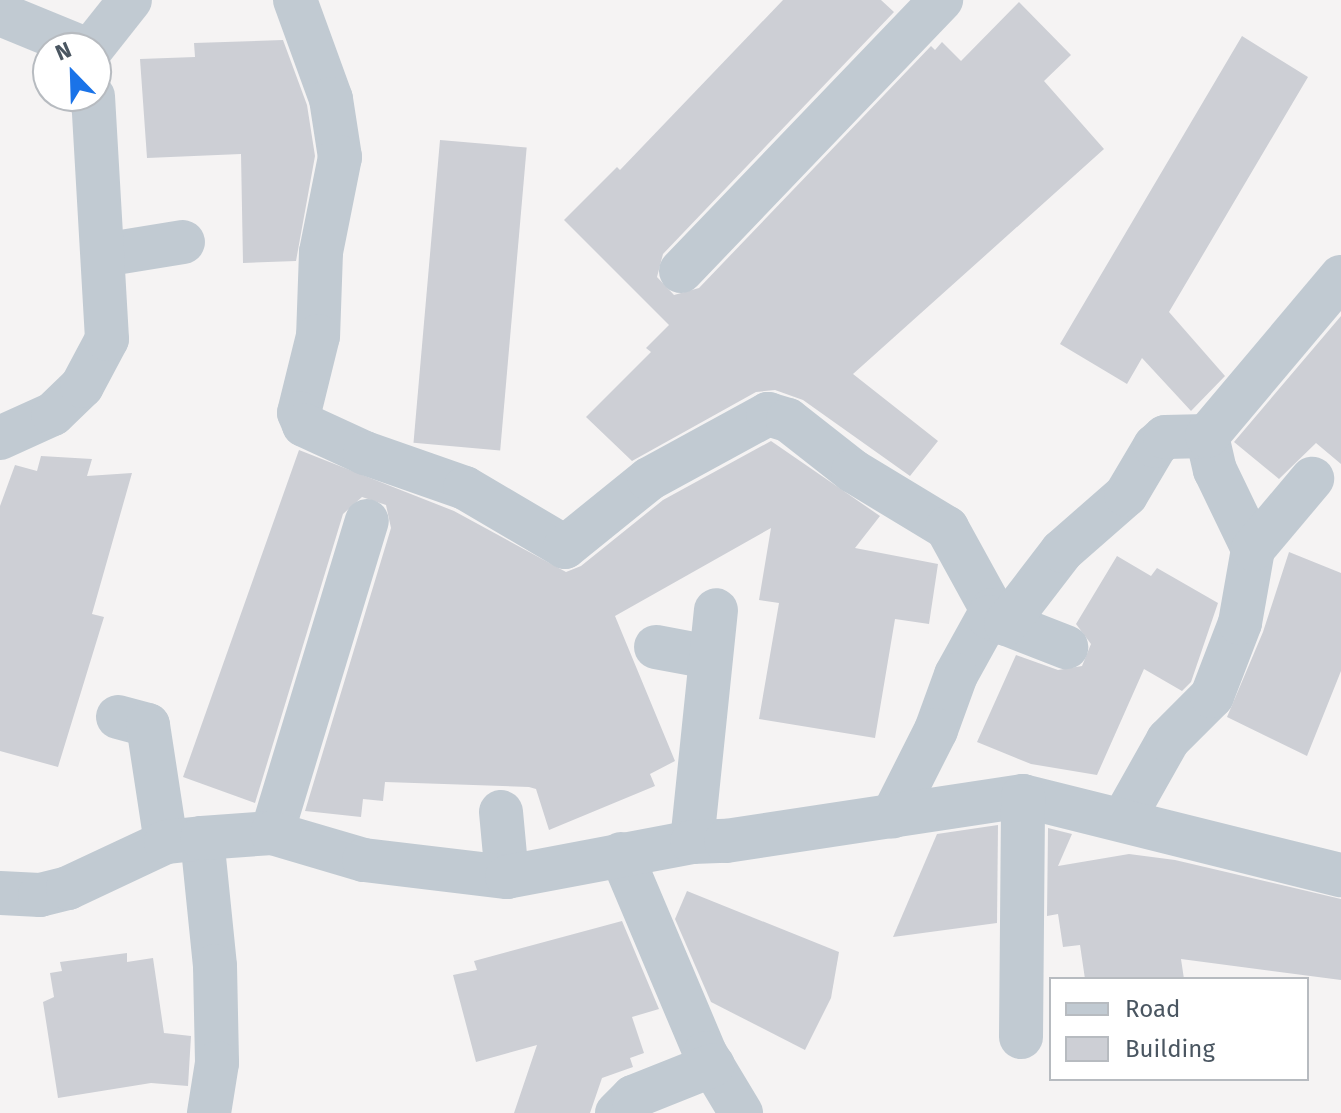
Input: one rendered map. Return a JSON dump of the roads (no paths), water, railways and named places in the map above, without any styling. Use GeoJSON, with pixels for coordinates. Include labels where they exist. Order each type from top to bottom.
{"type":"FeatureCollection","features":[{"type":"Feature","properties":{"kind":"street"},"geometry":{"type":"LineString","coordinates":[[105,32],[130,0]]}},
{"type":"Feature","properties":{"kind":"street"},"geometry":{"type":"LineString","coordinates":[[295,0],[331,99],[340,157],[321,252],[318,336],[299,413],[304,425],[365,453],[465,488],[565,547],[649,479],[768,414],[788,420],[853,471],[947,528],[997,620],[1066,647]]}},
{"type":"Feature","properties":{"kind":"street"},"geometry":{"type":"LineString","coordinates":[[681,271],[941,0]]}},
{"type":"Feature","properties":{"kind":"street"},"geometry":{"type":"LineString","coordinates":[[0,14],[44,32]]}},
{"type":"Feature","properties":{"kind":"street"},"geometry":{"type":"LineString","coordinates":[[0,438],[53,414],[82,386],[107,339],[94,112]]}},
{"type":"Feature","properties":{"kind":"street"},"geometry":{"type":"LineString","coordinates":[[103,255],[183,242]]}},
{"type":"Feature","properties":{"kind":"street"},"geometry":{"type":"LineString","coordinates":[[892,817],[936,730],[956,675],[997,620],[1042,573],[1126,495],[1155,446],[1165,437],[1207,436],[1341,277]]}},
{"type":"Feature","properties":{"kind":"street"},"geometry":{"type":"LineString","coordinates":[[1207,436],[1215,470],[1253,549]]}},
{"type":"Feature","properties":{"kind":"street"},"geometry":{"type":"LineString","coordinates":[[1123,820],[1145,773],[1168,740],[1212,696],[1227,667],[1253,549],[1312,479]]}},
{"type":"Feature","properties":{"kind":"street"},"geometry":{"type":"LineString","coordinates":[[272,833],[367,521]]}},
{"type":"Feature","properties":{"kind":"street"},"geometry":{"type":"LineString","coordinates":[[692,842],[716,610]]}},
{"type":"Feature","properties":{"kind":"street"},"geometry":{"type":"LineString","coordinates":[[656,647],[710,657]]}},
{"type":"Feature","properties":{"kind":"street"},"geometry":{"type":"LineString","coordinates":[[118,717],[148,725],[184,840],[216,1008],[217,1063],[209,1113]]}},
{"type":"Feature","properties":{"kind":"street"},"geometry":{"type":"LineString","coordinates":[[1021,1037],[1023,796]]}},
{"type":"Feature","properties":{"kind":"street"},"geometry":{"type":"LineString","coordinates":[[0,893],[40,895],[68,888],[184,840],[272,833],[364,860],[507,877],[692,842],[892,817],[1023,796],[1341,875]]}},
{"type":"Feature","properties":{"kind":"street"},"geometry":{"type":"LineString","coordinates":[[501,812],[507,877]]}},
{"type":"Feature","properties":{"kind":"street"},"geometry":{"type":"LineString","coordinates":[[621,854],[713,1065],[741,1113]]}},
{"type":"Feature","properties":{"kind":"street"},"geometry":{"type":"LineString","coordinates":[[617,1113],[633,1097],[713,1065]]}}]}
